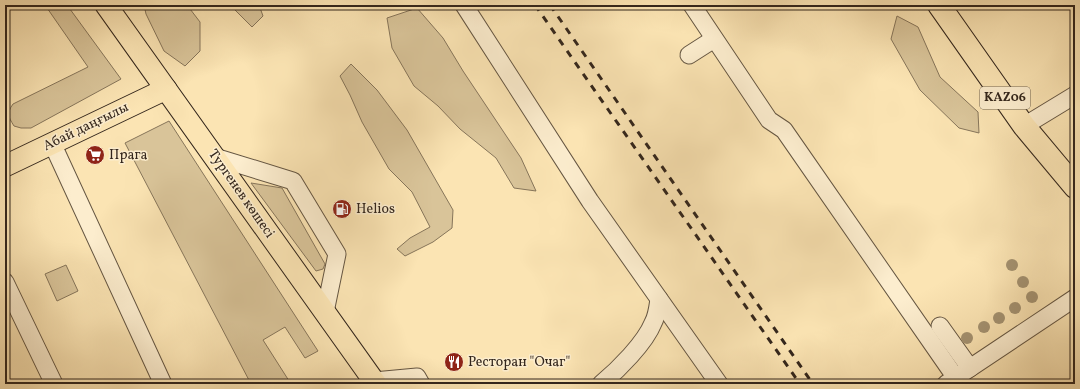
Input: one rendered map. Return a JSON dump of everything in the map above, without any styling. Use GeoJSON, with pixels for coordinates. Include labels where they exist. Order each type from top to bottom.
{"type":"FeatureCollection","features":[{"type":"Feature","properties":{"kind":"highway","name":"KАZ06"},"geometry":{"type":"LineString","coordinates":[[939,5],[1024,126],[1075,186]]}},
{"type":"Feature","properties":{"kind":"main road","name":"Тургенев көшесі"},"geometry":{"type":"LineString","coordinates":[[106,5],[375,382]]}},
{"type":"Feature","properties":{"kind":"main road","name":"Абай даңғылы"},"geometry":{"type":"LineString","coordinates":[[5,166],[166,89]]}},
{"type":"Feature","properties":{"kind":"lane"},"geometry":{"type":"LineString","coordinates":[[464,5],[590,201],[719,384]]}},
{"type":"Feature","properties":{"kind":"lane"},"geometry":{"type":"LineString","coordinates":[[692,5],[769,120],[784,130],[951,381],[1075,298]]}},
{"type":"Feature","properties":{"kind":"lane"},"geometry":{"type":"LineString","coordinates":[[689,55],[714,39]]}},
{"type":"Feature","properties":{"kind":"lane"},"geometry":{"type":"LineString","coordinates":[[1024,126],[1075,95]]}},
{"type":"Feature","properties":{"kind":"lane"},"geometry":{"type":"LineString","coordinates":[[52,144],[163,384]]}},
{"type":"Feature","properties":{"kind":"lane"},"geometry":{"type":"LineString","coordinates":[[215,157],[293,181],[337,254],[325,312]]}},
{"type":"Feature","properties":{"kind":"lane"},"geometry":{"type":"LineString","coordinates":[[5,282],[54,384]]}},
{"type":"Feature","properties":{"kind":"lane"},"geometry":{"type":"LineString","coordinates":[[601,384],[637,348],[646,336],[654,322],[659,299]]}},
{"type":"Feature","properties":{"kind":"lane"},"geometry":{"type":"LineString","coordinates":[[940,326],[970,368]]}},
{"type":"Feature","properties":{"kind":"lane"},"geometry":{"type":"LineString","coordinates":[[375,382],[417,377],[421,384]]}},
{"type":"Feature","properties":{"kind":"shaded area"},"geometry":{"type":"Polygon","coordinates":[[[45,5],[67,5],[121,79],[31,128],[21,128],[14,126],[9,117],[9,110],[13,104],[88,67],[45,5]]]}},
{"type":"Feature","properties":{"kind":"shaded area"},"geometry":{"type":"Polygon","coordinates":[[[144,5],[187,5],[200,22],[200,51],[185,66],[164,51],[146,14],[144,5]]]}},
{"type":"Feature","properties":{"kind":"shaded area"},"geometry":{"type":"Polygon","coordinates":[[[230,5],[259,5],[263,16],[252,27],[230,5]]]}},
{"type":"Feature","properties":{"kind":"shaded area"},"geometry":{"type":"Polygon","coordinates":[[[417,8],[443,38],[463,71],[521,158],[536,191],[514,188],[496,158],[460,129],[438,106],[414,86],[392,48],[387,18],[417,8]]]}},
{"type":"Feature","properties":{"kind":"shaded area"},"geometry":{"type":"Polygon","coordinates":[[[897,16],[918,27],[940,77],[978,112],[979,133],[959,128],[920,90],[891,39],[897,16]]]}},
{"type":"Feature","properties":{"kind":"shaded area"},"geometry":{"type":"Polygon","coordinates":[[[351,64],[377,90],[407,130],[453,210],[452,228],[433,242],[405,256],[397,249],[410,238],[430,227],[412,192],[389,169],[362,122],[340,76],[351,64]]]}},
{"type":"Feature","properties":{"kind":"shaded area"},"geometry":{"type":"Polygon","coordinates":[[[169,121],[318,351],[305,358],[285,327],[263,340],[291,384],[251,384],[125,143],[169,121]]]}},
{"type":"Feature","properties":{"kind":"shaded area"},"geometry":{"type":"Polygon","coordinates":[[[251,183],[282,188],[325,264],[323,269],[316,271],[251,183]]]}},
{"type":"Feature","properties":{"kind":"shaded area"},"geometry":{"type":"Polygon","coordinates":[[[66,265],[78,291],[57,301],[45,274],[66,265]]]}},
{"type":"Feature","properties":{"kind":"railway"},"geometry":{"type":"LineString","coordinates":[[535,5],[800,384]]}},
{"type":"Feature","properties":{"kind":"railway"},"geometry":{"type":"LineString","coordinates":[[550,5],[813,384]]}},
{"type":"Feature","properties":{"kind":"place","name":"Прага"},"geometry":{"type":"Point","coordinates":[95,155]}},
{"type":"Feature","properties":{"kind":"place","name":"Helios"},"geometry":{"type":"Point","coordinates":[342,209]}},
{"type":"Feature","properties":{"kind":"place","name":"Ресторан \"Очаг\""},"geometry":{"type":"Point","coordinates":[454,362]}}]}
